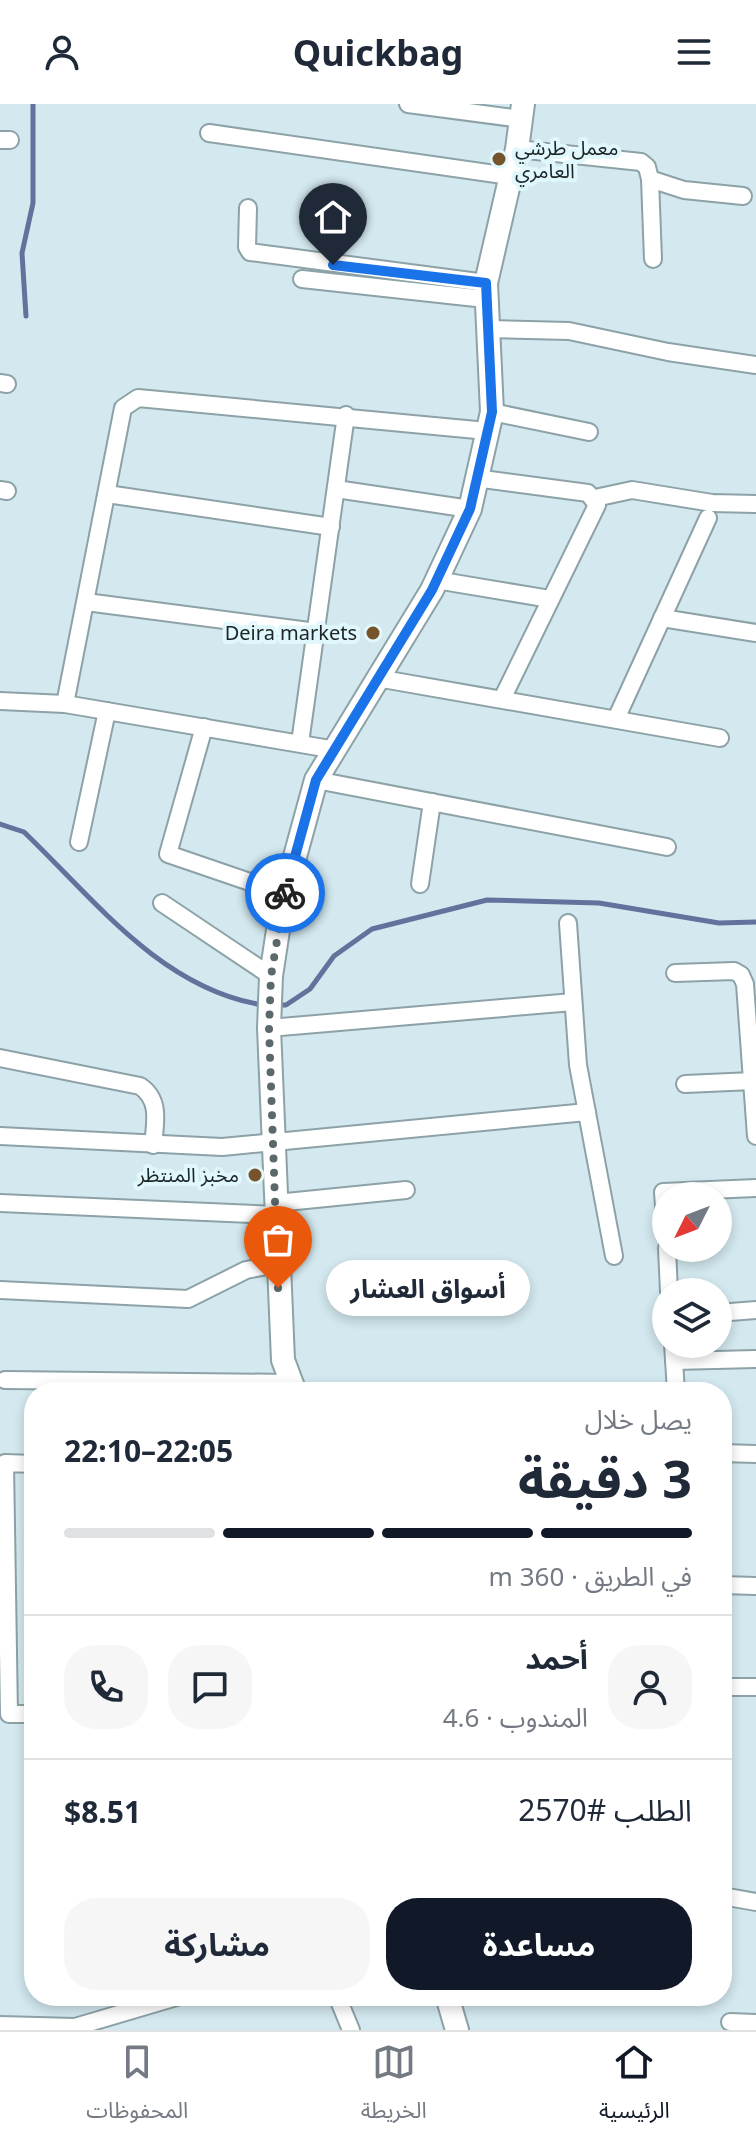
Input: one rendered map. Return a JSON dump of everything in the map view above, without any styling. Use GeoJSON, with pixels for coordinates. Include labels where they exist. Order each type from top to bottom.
{"type":"FeatureCollection","features":[{"type":"Feature","properties":{"kind":"street"},"geometry":{"type":"LineString","coordinates":[[291,1382],[283,1360],[277,1264],[269,1028],[271,976],[285,894],[316,780],[436,580],[470,509],[490,422],[486,291],[522,112],[408,104]]}},
{"type":"Feature","properties":{"kind":"street"},"geometry":{"type":"LineString","coordinates":[[209,133],[510,176]]}},
{"type":"Feature","properties":{"kind":"street"},"geometry":{"type":"LineString","coordinates":[[517,149],[641,162],[647,167],[650,179],[653,259]]}},
{"type":"Feature","properties":{"kind":"street"},"geometry":{"type":"LineString","coordinates":[[650,179],[684,190],[743,196]]}},
{"type":"Feature","properties":{"kind":"street"},"geometry":{"type":"LineString","coordinates":[[248,208],[247,247],[250,252],[486,291]]}},
{"type":"Feature","properties":{"kind":"street"},"geometry":{"type":"LineString","coordinates":[[302,279],[486,291]]}},
{"type":"Feature","properties":{"kind":"street"},"geometry":{"type":"LineString","coordinates":[[486,329],[569,331],[668,352],[756,365]]}},
{"type":"Feature","properties":{"kind":"street"},"geometry":{"type":"LineString","coordinates":[[65,704],[123,408],[138,398],[346,415],[490,422],[589,432]]}},
{"type":"Feature","properties":{"kind":"street"},"geometry":{"type":"LineString","coordinates":[[300,743],[346,415]]}},
{"type":"Feature","properties":{"kind":"street"},"geometry":{"type":"LineString","coordinates":[[475,478],[588,493],[595,498],[597,505],[502,699]]}},
{"type":"Feature","properties":{"kind":"street"},"geometry":{"type":"LineString","coordinates":[[336,489],[470,509]]}},
{"type":"Feature","properties":{"kind":"street"},"geometry":{"type":"LineString","coordinates":[[595,498],[632,490],[712,503],[756,504]]}},
{"type":"Feature","properties":{"kind":"street"},"geometry":{"type":"LineString","coordinates":[[107,494],[331,527]]}},
{"type":"Feature","properties":{"kind":"street"},"geometry":{"type":"LineString","coordinates":[[616,719],[708,518]]}},
{"type":"Feature","properties":{"kind":"street"},"geometry":{"type":"LineString","coordinates":[[436,580],[550,599]]}},
{"type":"Feature","properties":{"kind":"street"},"geometry":{"type":"LineString","coordinates":[[86,602],[317,632]]}},
{"type":"Feature","properties":{"kind":"street"},"geometry":{"type":"LineString","coordinates":[[662,618],[756,633]]}},
{"type":"Feature","properties":{"kind":"street"},"geometry":{"type":"LineString","coordinates":[[377,678],[720,738]]}},
{"type":"Feature","properties":{"kind":"street"},"geometry":{"type":"LineString","coordinates":[[0,701],[65,704],[336,750]]}},
{"type":"Feature","properties":{"kind":"street"},"geometry":{"type":"LineString","coordinates":[[79,842],[107,711]]}},
{"type":"Feature","properties":{"kind":"street"},"geometry":{"type":"LineString","coordinates":[[204,727],[168,854],[285,894]]}},
{"type":"Feature","properties":{"kind":"street"},"geometry":{"type":"LineString","coordinates":[[316,780],[667,847]]}},
{"type":"Feature","properties":{"kind":"street"},"geometry":{"type":"LineString","coordinates":[[420,884],[432,802]]}},
{"type":"Feature","properties":{"kind":"street"},"geometry":{"type":"LineString","coordinates":[[162,903],[271,976]]}},
{"type":"Feature","properties":{"kind":"street"},"geometry":{"type":"LineString","coordinates":[[568,923],[578,1065],[614,1256]]}},
{"type":"Feature","properties":{"kind":"street"},"geometry":{"type":"LineString","coordinates":[[675,973],[734,971],[741,975],[745,984],[756,1136]]}},
{"type":"Feature","properties":{"kind":"street"},"geometry":{"type":"LineString","coordinates":[[269,1028],[573,1002]]}},
{"type":"Feature","properties":{"kind":"street"},"geometry":{"type":"LineString","coordinates":[[0,1058],[140,1086],[149,1092],[155,1103],[153,1145]]}},
{"type":"Feature","properties":{"kind":"street"},"geometry":{"type":"LineString","coordinates":[[685,1084],[753,1081]]}},
{"type":"Feature","properties":{"kind":"street"},"geometry":{"type":"LineString","coordinates":[[0,1136],[222,1147],[587,1112]]}},
{"type":"Feature","properties":{"kind":"street"},"geometry":{"type":"LineString","coordinates":[[732,1189],[756,1188]]}},
{"type":"Feature","properties":{"kind":"street"},"geometry":{"type":"LineString","coordinates":[[0,1203],[276,1209],[406,1190]]}},
{"type":"Feature","properties":{"kind":"street"},"geometry":{"type":"LineString","coordinates":[[0,1290],[188,1299],[246,1270],[277,1264]]}},
{"type":"Feature","properties":{"kind":"street"},"geometry":{"type":"LineString","coordinates":[[732,1312],[756,1310]]}},
{"type":"Feature","properties":{"kind":"street"},"geometry":{"type":"LineString","coordinates":[[732,1357],[756,1359]]}},
{"type":"Feature","properties":{"kind":"street"},"geometry":{"type":"LineString","coordinates":[[673,1358],[675,1382]]}},
{"type":"Feature","properties":{"kind":"street"},"geometry":{"type":"LineString","coordinates":[[5,1380],[69,1382]]}},
{"type":"Feature","properties":{"kind":"street"},"geometry":{"type":"LineString","coordinates":[[732,1453],[756,1454]]}},
{"type":"Feature","properties":{"kind":"street"},"geometry":{"type":"LineString","coordinates":[[24,1464],[5,1463],[9,1714],[24,1714]]}},
{"type":"Feature","properties":{"kind":"street"},"geometry":{"type":"LineString","coordinates":[[732,1585],[756,1586]]}},
{"type":"Feature","properties":{"kind":"street"},"geometry":{"type":"LineString","coordinates":[[732,1687],[756,1687]]}},
{"type":"Feature","properties":{"kind":"street"},"geometry":{"type":"LineString","coordinates":[[732,1898],[756,1902]]}},
{"type":"Feature","properties":{"kind":"street"},"geometry":{"type":"LineString","coordinates":[[3,2027],[75,2027],[118,2023],[157,2006]]}},
{"type":"Feature","properties":{"kind":"street"},"geometry":{"type":"LineString","coordinates":[[341,2006],[351,2030]]}},
{"type":"Feature","properties":{"kind":"street"},"geometry":{"type":"LineString","coordinates":[[450,2006],[457,2030]]}},
{"type":"Feature","properties":{"kind":"street"},"geometry":{"type":"LineString","coordinates":[[730,2022],[756,2023]]}},
{"type":"Feature","properties":{"kind":"waterway"},"geometry":{"type":"LineString","coordinates":[[26,316],[22,253],[33,203],[33,104]]}},
{"type":"Feature","properties":{"kind":"waterway"},"geometry":{"type":"LineString","coordinates":[[0,824],[24,832],[129,936],[158,959],[221,994],[257,1004]]}},
{"type":"Feature","properties":{"kind":"waterway"},"geometry":{"type":"LineString","coordinates":[[277,1005],[286,1005],[310,989],[334,956],[372,929],[487,900],[599,903],[719,923],[756,922]]}},
{"type":"Feature","properties":{"kind":"way so far"},"geometry":{"type":"LineString","coordinates":[[278,1288],[269,1028],[271,976],[285,893]]}},
{"type":"Feature","properties":{"kind":"place","name":"معمل طرشي العامري"},"geometry":{"type":"Point","coordinates":[499,159]}},
{"type":"Feature","properties":{"kind":"place","name":"Deira markets"},"geometry":{"type":"Point","coordinates":[373,633]}},
{"type":"Feature","properties":{"kind":"place","name":"مخبز المنتظر"},"geometry":{"type":"Point","coordinates":[255,1175]}},
{"type":"Feature","properties":{"kind":"place","name":"أسواق العشار"},"geometry":{"type":"Point","coordinates":[278,1288]}},
{"type":"Feature","properties":{"kind":"route"},"geometry":{"type":"LineString","coordinates":[[285,893],[316,780],[432,590],[470,509],[492,412],[486,283],[333,265]]}}]}
